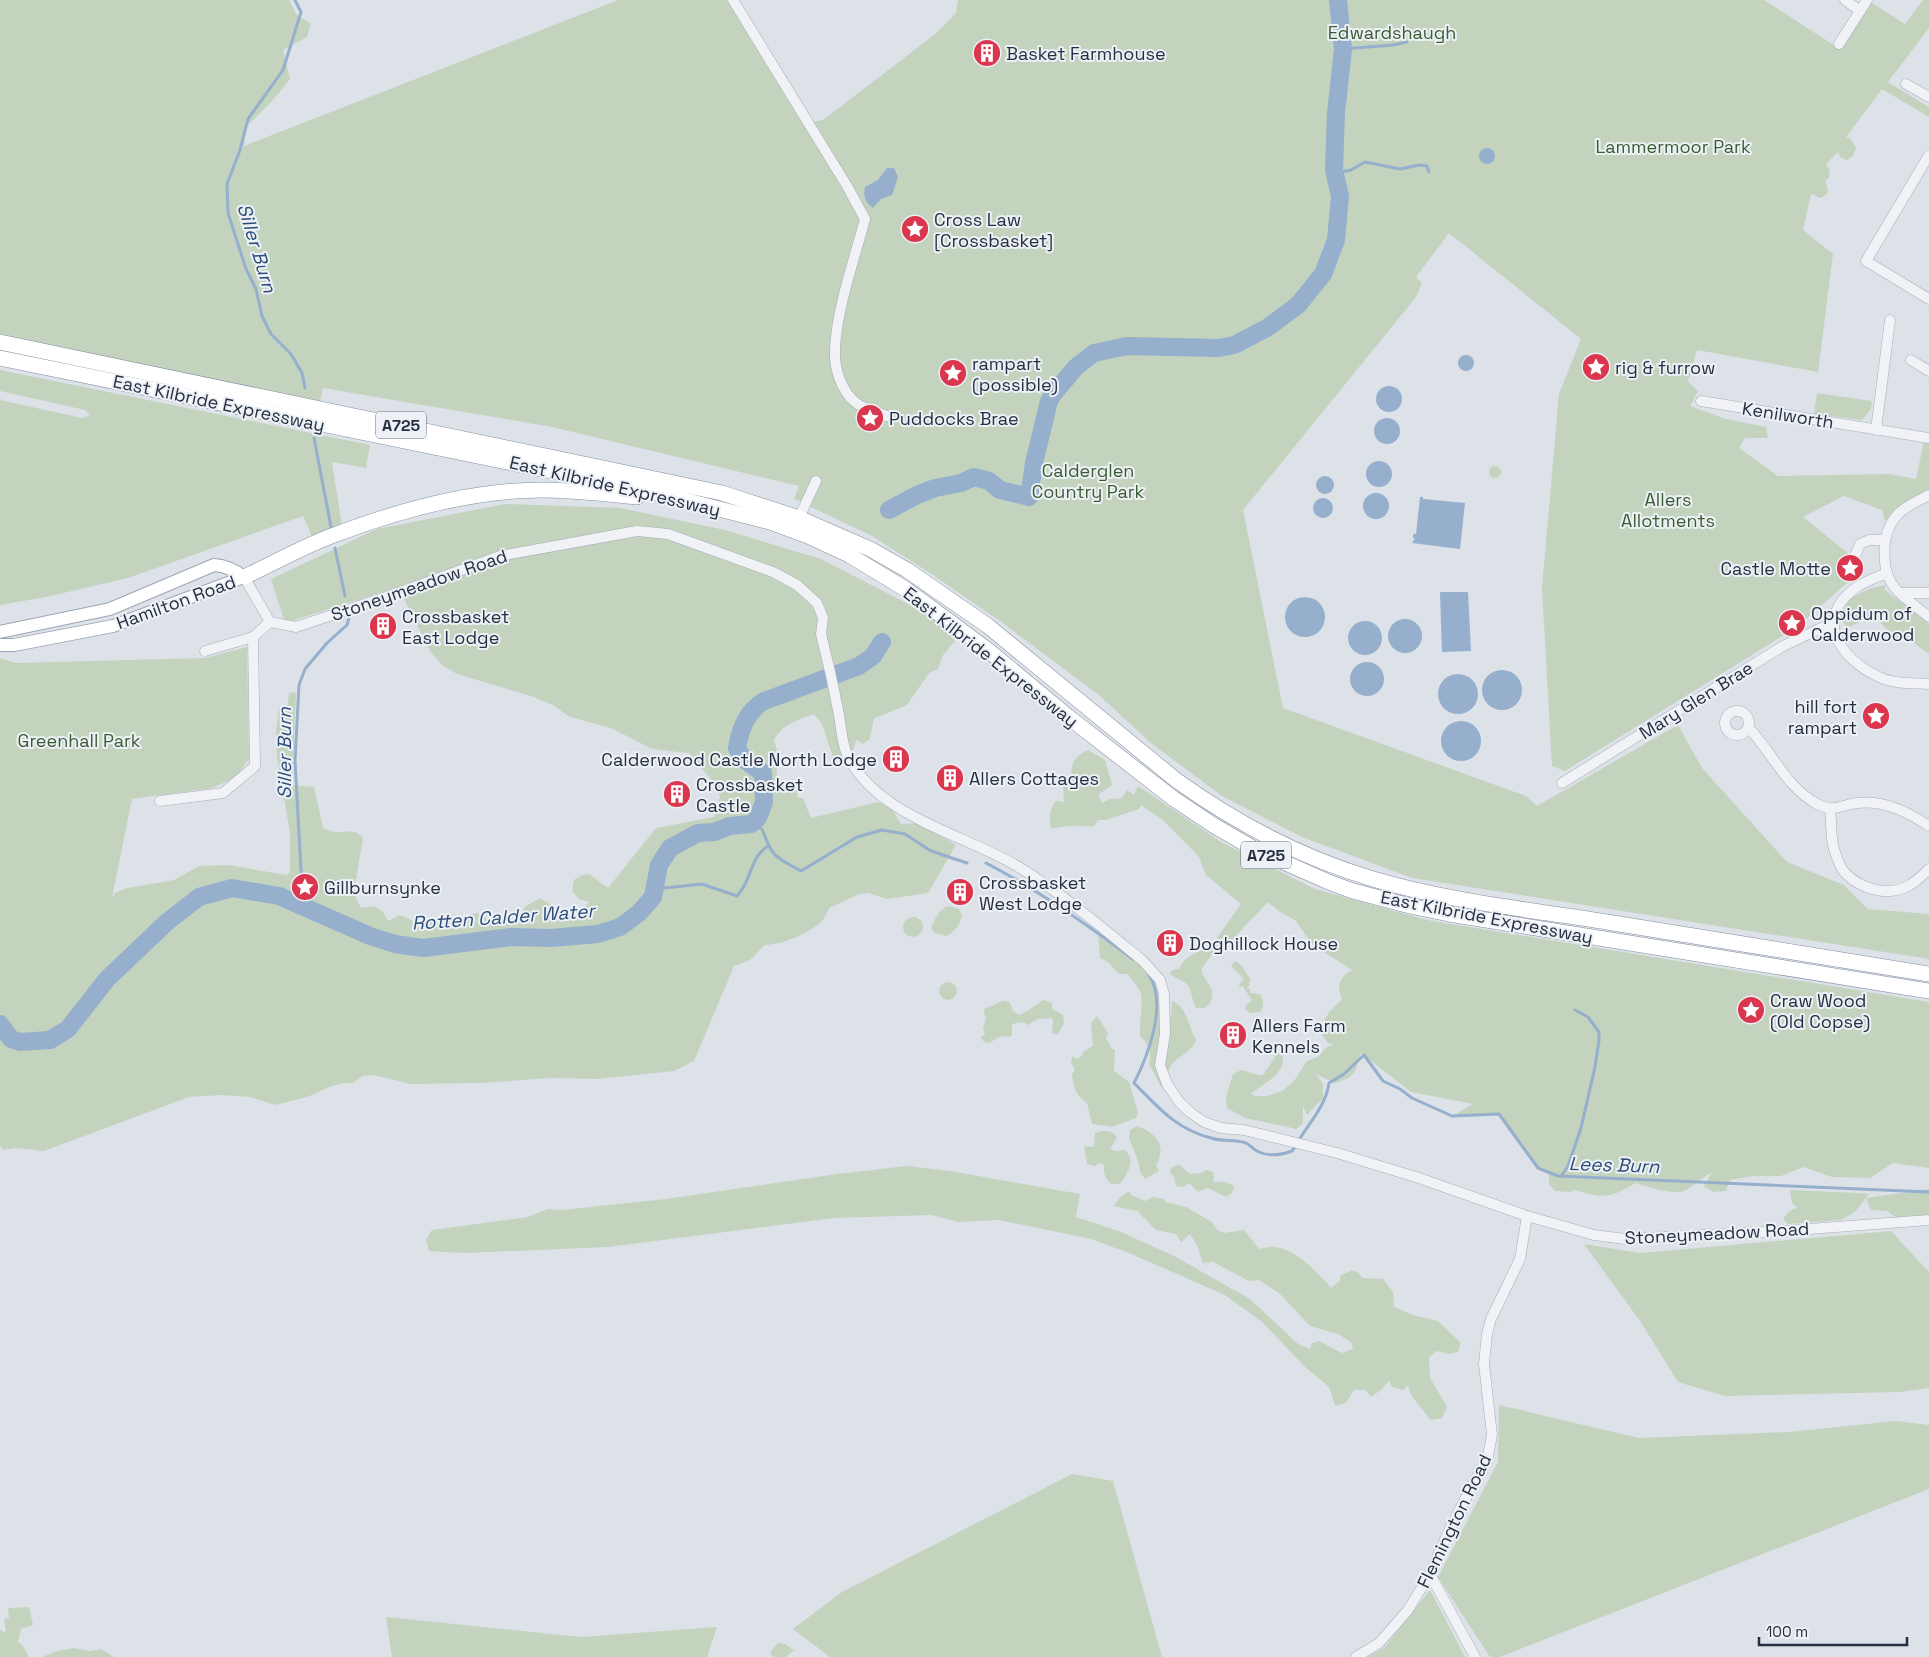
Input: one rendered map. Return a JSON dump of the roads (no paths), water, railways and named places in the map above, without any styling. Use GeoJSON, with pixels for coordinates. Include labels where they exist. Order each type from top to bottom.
{"type":"FeatureCollection","features":[{"type":"Feature","properties":{"kind":"highway","name":"East Kilbride Expressway"},"geometry":{"type":"LineString","coordinates":[[0,342],[722,493],[799,518],[870,549],[939,591],[988,626],[1168,774],[1208,803],[1270,838],[1336,866],[1373,879],[1459,898],[1929,974]]}},
{"type":"Feature","properties":{"kind":"highway","name":"East Kilbride Expressway"},"geometry":{"type":"LineString","coordinates":[[0,358],[649,491],[770,522],[849,555],[907,590],[936,610],[1071,719],[1190,810],[1256,850],[1331,882],[1410,906],[1449,914],[1929,991]]}},
{"type":"Feature","properties":{"kind":"highway"},"geometry":{"type":"LineString","coordinates":[[244,577],[342,532],[395,514],[446,501],[492,493],[542,490],[693,502]]}},
{"type":"Feature","properties":{"kind":"main road","name":"Hamilton Road"},"geometry":{"type":"LineString","coordinates":[[0,632],[110,609],[214,565],[225,566],[244,577]]}},
{"type":"Feature","properties":{"kind":"main road","name":"Hamilton Road"},"geometry":{"type":"LineString","coordinates":[[0,645],[14,646],[114,626],[244,577]]}},
{"type":"Feature","properties":{"kind":"street"},"geometry":{"type":"LineString","coordinates":[[733,0],[866,219],[840,314],[835,349],[836,366],[840,380],[856,402],[887,416]]}},
{"type":"Feature","properties":{"kind":"street"},"geometry":{"type":"LineString","coordinates":[[1845,0],[1860,10]]}},
{"type":"Feature","properties":{"kind":"street"},"geometry":{"type":"LineString","coordinates":[[1839,44],[1867,0]]}},
{"type":"Feature","properties":{"kind":"street"},"geometry":{"type":"LineString","coordinates":[[1906,84],[1929,97]]}},
{"type":"Feature","properties":{"kind":"street"},"geometry":{"type":"LineString","coordinates":[[1929,155],[1866,261],[1929,300]]}},
{"type":"Feature","properties":{"kind":"street"},"geometry":{"type":"LineString","coordinates":[[1876,430],[1890,320]]}},
{"type":"Feature","properties":{"kind":"street"},"geometry":{"type":"LineString","coordinates":[[1911,360],[1929,371]]}},
{"type":"Feature","properties":{"kind":"street","name":"Kenilworth"},"geometry":{"type":"LineString","coordinates":[[1701,401],[1929,438]]}},
{"type":"Feature","properties":{"kind":"street"},"geometry":{"type":"LineString","coordinates":[[799,518],[816,481]]}},
{"type":"Feature","properties":{"kind":"street"},"geometry":{"type":"LineString","coordinates":[[1929,495],[1902,509],[1888,527],[1883,560],[1885,574],[1891,584],[1929,617]]}},
{"type":"Feature","properties":{"kind":"street","name":"Stoneymeadow Road"},"geometry":{"type":"LineString","coordinates":[[270,622],[296,627],[500,556],[637,531],[668,534],[773,572],[797,585],[817,603],[823,618],[821,634],[846,752],[860,774],[877,791],[900,809],[938,829],[991,852],[1047,885],[1143,961],[1160,980],[1164,994],[1166,1034],[1160,1065],[1167,1084],[1180,1103],[1204,1122],[1221,1128],[1244,1130],[1308,1145],[1416,1177],[1527,1216],[1594,1235],[1625,1239],[1783,1231],[1929,1220]]}},
{"type":"Feature","properties":{"kind":"street"},"geometry":{"type":"LineString","coordinates":[[1850,568],[1860,544],[1869,540],[1885,540]]}},
{"type":"Feature","properties":{"kind":"street"},"geometry":{"type":"LineString","coordinates":[[1885,574],[1866,581],[1841,603],[1832,623],[1837,640],[1847,655],[1881,678],[1929,684]]}},
{"type":"Feature","properties":{"kind":"street"},"geometry":{"type":"LineString","coordinates":[[205,650],[253,636],[270,622],[244,577]]}},
{"type":"Feature","properties":{"kind":"street"},"geometry":{"type":"LineString","coordinates":[[1900,593],[1929,593]]}},
{"type":"Feature","properties":{"kind":"street","name":"Mary Glen Brae"},"geometry":{"type":"LineString","coordinates":[[1562,783],[1783,646],[1832,623]]}},
{"type":"Feature","properties":{"kind":"street"},"geometry":{"type":"LineString","coordinates":[[160,801],[223,793],[255,766],[253,636]]}},
{"type":"Feature","properties":{"kind":"street"},"geometry":{"type":"LineString","coordinates":[[1748,727],[1761,740],[1789,782],[1816,804],[1830,810],[1858,803],[1877,803],[1913,815],[1929,826]]}},
{"type":"Feature","properties":{"kind":"street"},"geometry":{"type":"LineString","coordinates":[[1830,810],[1834,850],[1843,872],[1856,881],[1869,888],[1884,892],[1898,890],[1915,882],[1929,868]]}},
{"type":"Feature","properties":{"kind":"street","name":"Flemington Road"},"geometry":{"type":"LineString","coordinates":[[1356,1657],[1379,1643],[1408,1610],[1430,1574],[1451,1526],[1488,1456],[1492,1434],[1484,1364],[1487,1334],[1491,1319],[1520,1259],[1527,1216]]}},
{"type":"Feature","properties":{"kind":"street"},"geometry":{"type":"LineString","coordinates":[[1430,1574],[1475,1657]]}},
{"type":"Feature","properties":{"kind":"water"},"geometry":{"type":"Polygon","coordinates":[[[1487,148],[1493,150],[1495,156],[1493,162],[1487,164],[1481,162],[1479,156],[1481,150],[1487,148]]]}},
{"type":"Feature","properties":{"kind":"water"},"geometry":{"type":"Polygon","coordinates":[[[887,168],[894,168],[898,177],[892,195],[881,199],[873,208],[865,199],[865,187],[878,180],[887,168]]]}},
{"type":"Feature","properties":{"kind":"water"},"geometry":{"type":"Polygon","coordinates":[[[1463,355],[1469,355],[1474,360],[1472,369],[1463,371],[1458,366],[1458,360],[1463,355]]]}},
{"type":"Feature","properties":{"kind":"water"},"geometry":{"type":"Polygon","coordinates":[[[1389,386],[1398,390],[1402,399],[1398,408],[1389,412],[1380,408],[1376,399],[1380,390],[1389,386]]]}},
{"type":"Feature","properties":{"kind":"water"},"geometry":{"type":"Polygon","coordinates":[[[1387,418],[1396,422],[1400,431],[1396,440],[1387,444],[1378,440],[1374,431],[1378,422],[1387,418]]]}},
{"type":"Feature","properties":{"kind":"water"},"geometry":{"type":"Polygon","coordinates":[[[1379,461],[1388,465],[1392,474],[1388,483],[1379,487],[1370,483],[1366,474],[1370,465],[1379,461]]]}},
{"type":"Feature","properties":{"kind":"water"},"geometry":{"type":"Polygon","coordinates":[[[1321,476],[1329,476],[1334,481],[1332,492],[1321,494],[1316,489],[1316,481],[1321,476]]]}},
{"type":"Feature","properties":{"kind":"water"},"geometry":{"type":"Polygon","coordinates":[[[1376,493],[1385,497],[1389,506],[1385,515],[1376,519],[1367,515],[1363,506],[1367,497],[1376,493]]]}},
{"type":"Feature","properties":{"kind":"water"},"geometry":{"type":"Polygon","coordinates":[[[1420,497],[1423,497],[1423,499],[1465,503],[1460,549],[1412,543],[1415,538],[1413,538],[1413,534],[1416,534],[1420,497]]]}},
{"type":"Feature","properties":{"kind":"water"},"geometry":{"type":"Polygon","coordinates":[[[1323,498],[1330,501],[1333,508],[1330,515],[1323,518],[1316,515],[1313,508],[1316,501],[1323,498]]]}},
{"type":"Feature","properties":{"kind":"water"},"geometry":{"type":"Polygon","coordinates":[[[1440,592],[1468,592],[1471,651],[1442,652],[1440,592]]]}},
{"type":"Feature","properties":{"kind":"water"},"geometry":{"type":"Polygon","coordinates":[[[1301,597],[1309,597],[1316,600],[1322,606],[1325,617],[1322,628],[1316,634],[1309,637],[1301,637],[1294,634],[1288,628],[1285,621],[1285,613],[1288,606],[1294,600],[1301,597]]]}},
{"type":"Feature","properties":{"kind":"water"},"geometry":{"type":"Polygon","coordinates":[[[1405,619],[1412,620],[1417,624],[1421,629],[1421,643],[1417,648],[1412,652],[1405,653],[1398,652],[1393,648],[1389,643],[1388,636],[1389,629],[1393,624],[1398,620],[1405,619]]]}},
{"type":"Feature","properties":{"kind":"water"},"geometry":{"type":"Polygon","coordinates":[[[1365,621],[1377,626],[1382,638],[1377,650],[1365,655],[1353,650],[1348,638],[1353,626],[1365,621]]]}},
{"type":"Feature","properties":{"kind":"water"},"geometry":{"type":"Polygon","coordinates":[[[1367,662],[1374,663],[1379,667],[1383,672],[1383,686],[1379,691],[1374,695],[1367,696],[1360,695],[1355,691],[1351,686],[1350,679],[1351,672],[1355,667],[1360,663],[1367,662]]]}},
{"type":"Feature","properties":{"kind":"water"},"geometry":{"type":"Polygon","coordinates":[[[1498,670],[1506,670],[1513,673],[1519,679],[1522,690],[1519,701],[1513,707],[1506,710],[1498,710],[1491,707],[1485,701],[1482,694],[1482,686],[1485,679],[1491,673],[1498,670]]]}},
{"type":"Feature","properties":{"kind":"water"},"geometry":{"type":"Polygon","coordinates":[[[1454,674],[1462,674],[1469,677],[1475,683],[1478,694],[1475,705],[1469,711],[1462,714],[1454,714],[1447,711],[1441,705],[1438,698],[1438,690],[1441,683],[1447,677],[1454,674]]]}},
{"type":"Feature","properties":{"kind":"water"},"geometry":{"type":"Polygon","coordinates":[[[1457,721],[1465,721],[1472,724],[1478,730],[1481,741],[1478,752],[1472,758],[1465,761],[1457,761],[1450,758],[1444,752],[1441,745],[1441,737],[1444,730],[1450,724],[1457,721]]]}},
{"type":"Feature","properties":{"kind":"waterway","name":"Siller Burn"},"geometry":{"type":"LineString","coordinates":[[295,0],[301,12],[283,70],[248,119],[240,150],[227,184],[228,213],[246,269],[256,289],[262,316],[271,334],[291,354],[302,373],[305,388]]}},
{"type":"Feature","properties":{"kind":"waterway","name":"Rotten Calder Water"},"geometry":{"type":"LineString","coordinates":[[889,510],[935,488],[961,483],[974,477],[989,481],[1000,490],[1029,497],[1034,463],[1049,401],[1076,367],[1094,353],[1127,346],[1219,348],[1234,345],[1267,328],[1298,305],[1323,274],[1336,240],[1340,196],[1334,170],[1336,113],[1343,49],[1338,0]]}},
{"type":"Feature","properties":{"kind":"waterway"},"geometry":{"type":"LineString","coordinates":[[1417,39],[1441,31]]}},
{"type":"Feature","properties":{"kind":"waterway"},"geometry":{"type":"LineString","coordinates":[[1343,49],[1407,42]]}},
{"type":"Feature","properties":{"kind":"waterway"},"geometry":{"type":"LineString","coordinates":[[1335,173],[1351,170],[1365,162],[1400,169],[1419,165],[1427,166],[1429,172]]}},
{"type":"Feature","properties":{"kind":"waterway","name":"Siller Burn"},"geometry":{"type":"LineString","coordinates":[[314,438],[331,527]]}},
{"type":"Feature","properties":{"kind":"waterway","name":"Siller Burn"},"geometry":{"type":"LineString","coordinates":[[335,548],[345,596]]}},
{"type":"Feature","properties":{"kind":"waterway","name":"Siller Burn"},"geometry":{"type":"LineString","coordinates":[[303,906],[295,761],[299,685],[305,669],[327,643],[347,625],[349,618]]}},
{"type":"Feature","properties":{"kind":"waterway","name":"Rotten Calder Water"},"geometry":{"type":"LineString","coordinates":[[0,1024],[11,1039],[20,1042],[50,1040],[68,1029],[107,979],[167,922],[199,897],[232,888],[279,896],[370,936],[395,944],[423,948],[511,937],[551,938],[598,934],[620,927],[639,913],[653,897],[659,865],[670,848],[698,833],[714,832],[730,826],[751,824],[758,818],[764,802],[763,773],[743,759],[737,748],[742,727],[753,710],[764,701],[859,666],[873,656],[882,642]]}},
{"type":"Feature","properties":{"kind":"waterway","name":"Lees Burn"},"geometry":{"type":"LineString","coordinates":[[751,824],[762,829],[769,846],[780,859],[801,871],[857,837],[882,830],[905,834],[931,851],[967,863]]}},
{"type":"Feature","properties":{"kind":"waterway"},"geometry":{"type":"LineString","coordinates":[[655,889],[702,884],[737,896],[746,884],[757,857],[768,846]]}},
{"type":"Feature","properties":{"kind":"waterway","name":"Lees Burn"},"geometry":{"type":"LineString","coordinates":[[986,863],[1024,884],[1061,908],[1133,959]]}},
{"type":"Feature","properties":{"kind":"waterway","name":"Lees Burn"},"geometry":{"type":"LineString","coordinates":[[1149,975],[1157,1000],[1154,1030],[1145,1059],[1134,1083],[1169,1116],[1199,1134],[1215,1139],[1246,1143],[1267,1155],[1292,1151],[1296,1146]]}},
{"type":"Feature","properties":{"kind":"waterway"},"geometry":{"type":"LineString","coordinates":[[1561,1176],[1568,1166],[1581,1128],[1599,1040],[1599,1032],[1588,1017],[1575,1010]]}},
{"type":"Feature","properties":{"kind":"waterway","name":"Lees Burn"},"geometry":{"type":"LineString","coordinates":[[1299,1140],[1325,1099],[1329,1083],[1344,1074],[1364,1055],[1383,1081],[1400,1089],[1412,1098],[1452,1116],[1499,1114],[1538,1168],[1558,1176],[1929,1192]]}},
{"type":"Feature","properties":{"kind":"place","name":"Basket Farmhouse"},"geometry":{"type":"Point","coordinates":[987,53]}},
{"type":"Feature","properties":{"kind":"place","name":"Cross Law [Crossbasket]"},"geometry":{"type":"Point","coordinates":[915,229]}},
{"type":"Feature","properties":{"kind":"place","name":"rig & furrow"},"geometry":{"type":"Point","coordinates":[1596,367]}},
{"type":"Feature","properties":{"kind":"place","name":"rampart (possible)"},"geometry":{"type":"Point","coordinates":[953,373]}},
{"type":"Feature","properties":{"kind":"place","name":"Puddocks Brae"},"geometry":{"type":"Point","coordinates":[870,418]}},
{"type":"Feature","properties":{"kind":"place","name":"Castle Motte"},"geometry":{"type":"Point","coordinates":[1850,568]}},
{"type":"Feature","properties":{"kind":"place","name":"Oppidum of Calderwood"},"geometry":{"type":"Point","coordinates":[1792,623]}},
{"type":"Feature","properties":{"kind":"place","name":"Crossbasket East Lodge"},"geometry":{"type":"Point","coordinates":[383,626]}},
{"type":"Feature","properties":{"kind":"place","name":"hill fort rampart"},"geometry":{"type":"Point","coordinates":[1876,716]}},
{"type":"Feature","properties":{"kind":"place","name":"Calderwood Castle North Lodge"},"geometry":{"type":"Point","coordinates":[896,759]}},
{"type":"Feature","properties":{"kind":"place","name":"Allers Cottages"},"geometry":{"type":"Point","coordinates":[950,778]}},
{"type":"Feature","properties":{"kind":"place","name":"Crossbasket Castle"},"geometry":{"type":"Point","coordinates":[677,794]}},
{"type":"Feature","properties":{"kind":"place","name":"Gillburnsynke"},"geometry":{"type":"Point","coordinates":[305,887]}},
{"type":"Feature","properties":{"kind":"place","name":"Crossbasket West Lodge"},"geometry":{"type":"Point","coordinates":[960,892]}},
{"type":"Feature","properties":{"kind":"place","name":"Doghillock House"},"geometry":{"type":"Point","coordinates":[1170,943]}},
{"type":"Feature","properties":{"kind":"place","name":"Craw Wood (Old Copse)"},"geometry":{"type":"Point","coordinates":[1751,1010]}},
{"type":"Feature","properties":{"kind":"place","name":"Allers Farm Kennels"},"geometry":{"type":"Point","coordinates":[1233,1035]}},
{"type":"Feature","properties":{"kind":"park label","name":"Edwardshaugh"},"geometry":{"type":"Point","coordinates":[1392,32]}},
{"type":"Feature","properties":{"kind":"park label","name":"Lammermoor Park"},"geometry":{"type":"Point","coordinates":[1673,146]}},
{"type":"Feature","properties":{"kind":"park label","name":"Calderglen Country Park"},"geometry":{"type":"Point","coordinates":[1088,480]}},
{"type":"Feature","properties":{"kind":"park label","name":"Allers Allotments"},"geometry":{"type":"Point","coordinates":[1668,509]}},
{"type":"Feature","properties":{"kind":"park label","name":"Greenhall Park"},"geometry":{"type":"Point","coordinates":[79,740]}}]}
